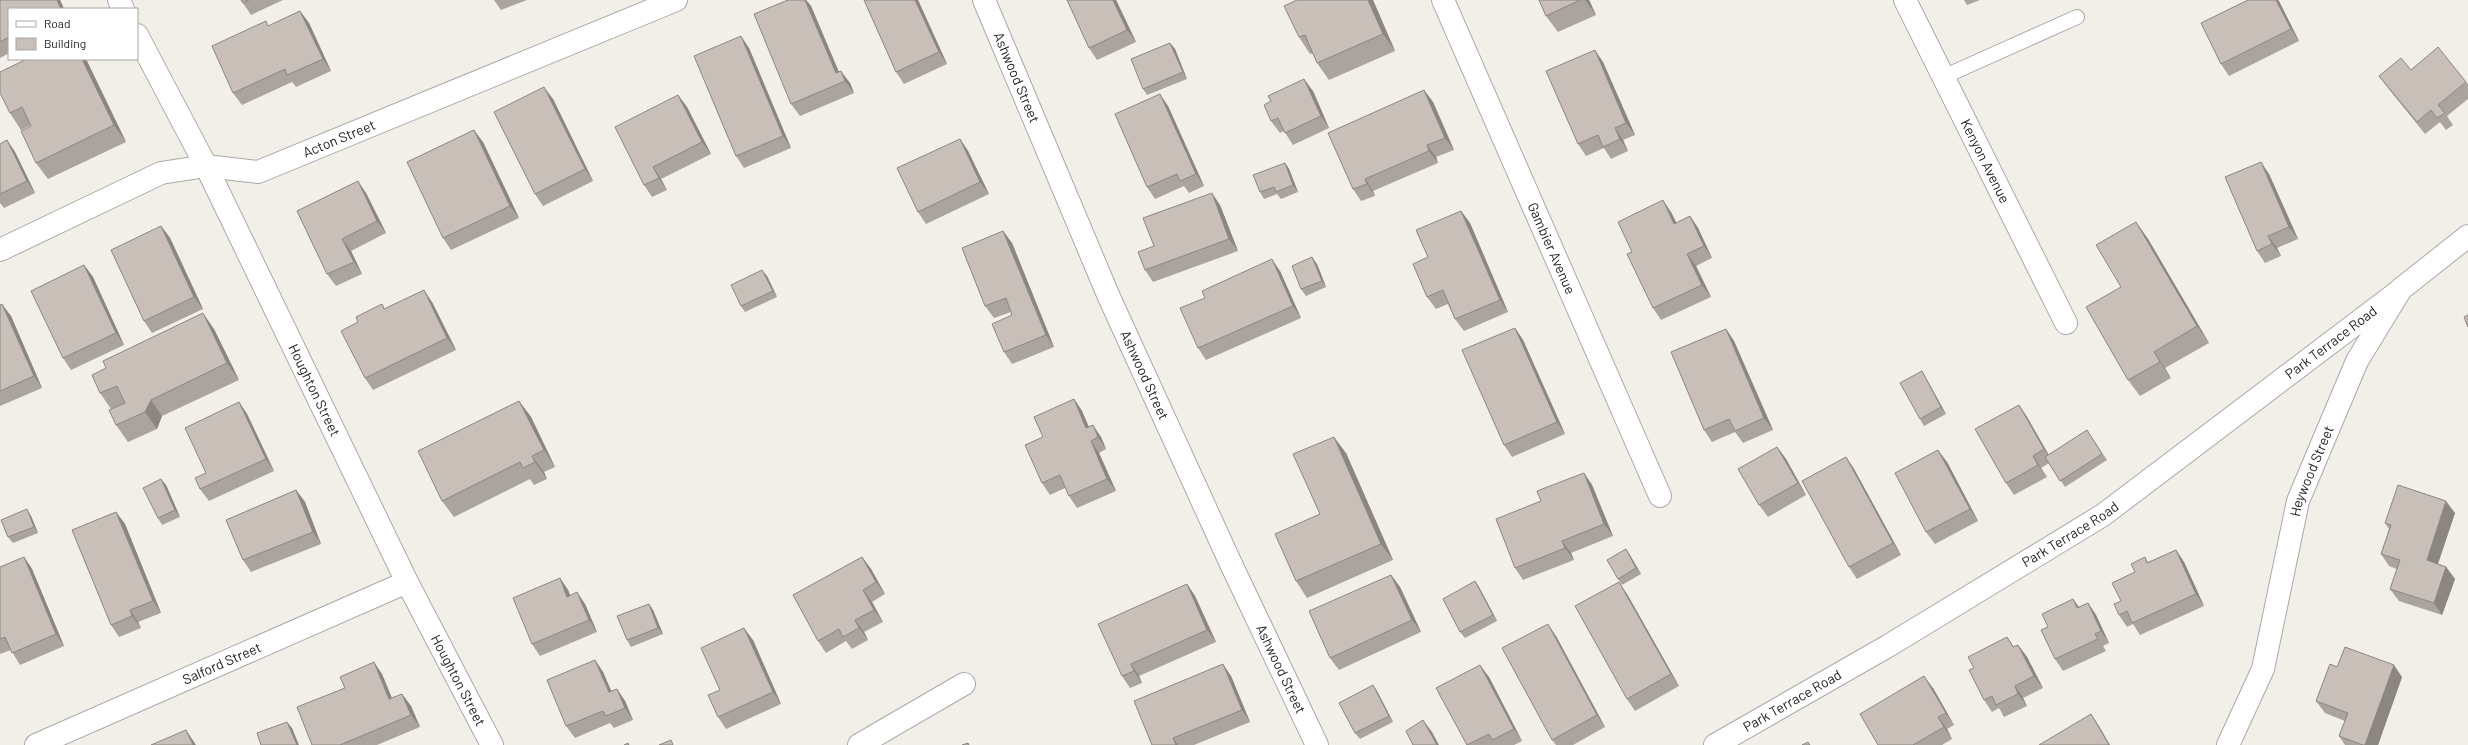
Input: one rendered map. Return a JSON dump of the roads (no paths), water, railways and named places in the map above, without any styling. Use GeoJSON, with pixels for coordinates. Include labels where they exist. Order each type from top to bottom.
{"type":"FeatureCollection","features":[{"type":"Feature","properties":{"kind":"street","name":"Acton Street"},"geometry":{"type":"LineString","coordinates":[[0,250],[161,173],[206,166],[258,172],[676,0]]}},
{"type":"Feature","properties":{"kind":"street","name":"Ashwood Street"},"geometry":{"type":"LineString","coordinates":[[984,0],[1109,297],[1231,564],[1317,745]]}},
{"type":"Feature","properties":{"kind":"street","name":"Gambier Avenue"},"geometry":{"type":"LineString","coordinates":[[1443,0],[1660,496]]}},
{"type":"Feature","properties":{"kind":"street","name":"Kenyon Avenue"},"geometry":{"type":"LineString","coordinates":[[1905,0],[2066,323]]}},
{"type":"Feature","properties":{"kind":"street","name":"Houghton Street"},"geometry":{"type":"LineString","coordinates":[[138,37],[206,166],[407,582],[492,745]]}},
{"type":"Feature","properties":{"kind":"street","name":"Heywood Street"},"geometry":{"type":"LineString","coordinates":[[2228,745],[2263,669],[2298,501],[2357,361],[2401,289],[2468,236]]}},
{"type":"Feature","properties":{"kind":"street","name":"Park Terrace Road"},"geometry":{"type":"LineString","coordinates":[[1715,745],[1888,646],[2103,515],[2401,289]]}},
{"type":"Feature","properties":{"kind":"street","name":"Salford Street"},"geometry":{"type":"LineString","coordinates":[[36,745],[407,582]]}},
{"type":"Feature","properties":{"kind":"street"},"geometry":{"type":"LineString","coordinates":[[859,745],[964,684]]}},
{"type":"Feature","properties":{"kind":"lane"},"geometry":{"type":"LineString","coordinates":[[1943,77],[2077,17]]}}]}
